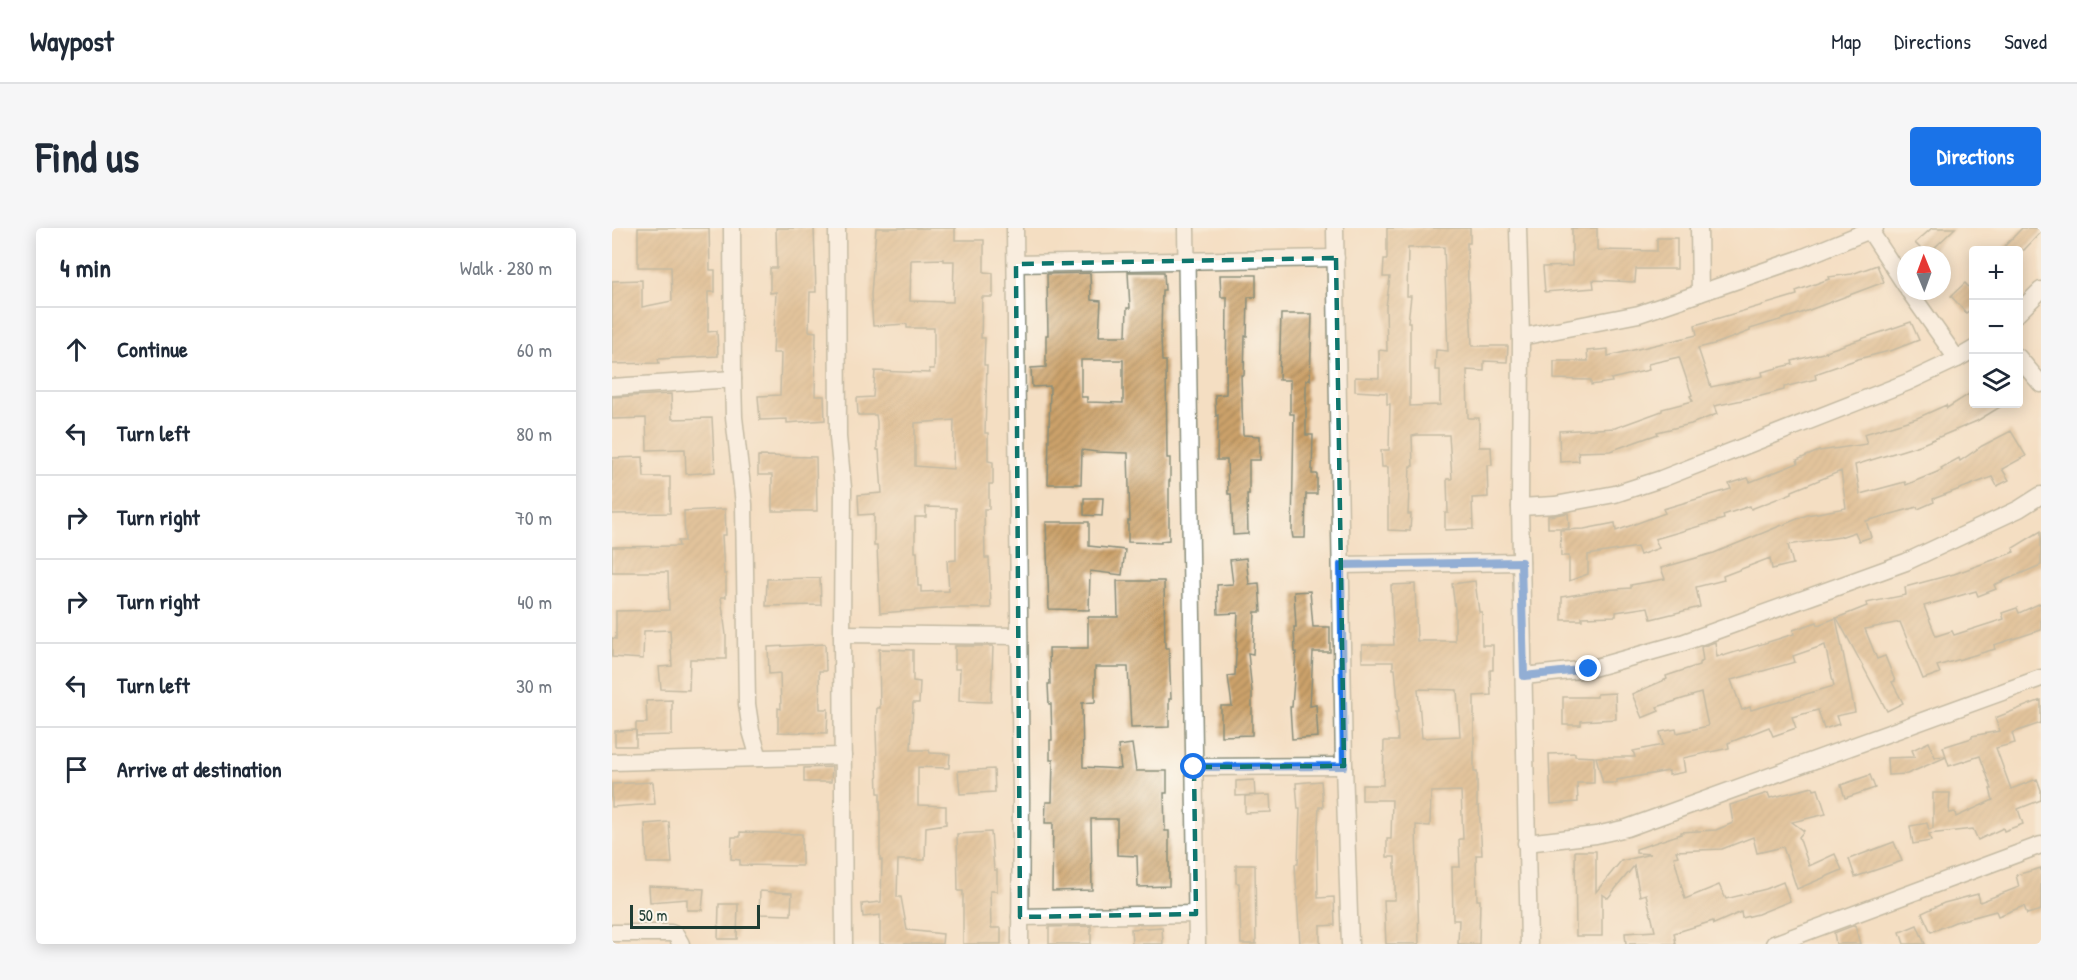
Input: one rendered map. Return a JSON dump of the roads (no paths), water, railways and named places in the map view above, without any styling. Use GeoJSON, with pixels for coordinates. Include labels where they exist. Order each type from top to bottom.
{"type":"FeatureCollection","features":[{"type":"Feature","properties":{"kind":"street"},"geometry":{"type":"LineString","coordinates":[[732,228],[734,417],[744,504],[747,704],[759,758]]}},
{"type":"Feature","properties":{"kind":"street"},"geometry":{"type":"LineString","coordinates":[[837,228],[838,437],[843,488],[844,944]]}},
{"type":"Feature","properties":{"kind":"street"},"geometry":{"type":"LineString","coordinates":[[1016,228],[1020,944]]}},
{"type":"Feature","properties":{"kind":"street"},"geometry":{"type":"LineString","coordinates":[[1186,228],[1197,944]]}},
{"type":"Feature","properties":{"kind":"street"},"geometry":{"type":"LineString","coordinates":[[1335,228],[1344,766],[1350,944]]}},
{"type":"Feature","properties":{"kind":"street"},"geometry":{"type":"LineString","coordinates":[[1518,228],[1521,337],[1520,507],[1529,944]]}},
{"type":"Feature","properties":{"kind":"street"},"geometry":{"type":"LineString","coordinates":[[1699,228],[1700,293]]}},
{"type":"Feature","properties":{"kind":"street"},"geometry":{"type":"LineString","coordinates":[[1521,337],[1639,314],[1799,259],[1873,230],[1897,271]]}},
{"type":"Feature","properties":{"kind":"street"},"geometry":{"type":"LineString","coordinates":[[1016,264],[1336,258]]}},
{"type":"Feature","properties":{"kind":"street"},"geometry":{"type":"LineString","coordinates":[[2023,309],[2041,290]]}},
{"type":"Feature","properties":{"kind":"street"},"geometry":{"type":"LineString","coordinates":[[1915,300],[1957,359]]}},
{"type":"Feature","properties":{"kind":"street"},"geometry":{"type":"LineString","coordinates":[[1520,507],[1556,505],[1615,494],[1652,482],[1908,382],[1969,352]]}},
{"type":"Feature","properties":{"kind":"street"},"geometry":{"type":"LineString","coordinates":[[2023,362],[2041,384]]}},
{"type":"Feature","properties":{"kind":"street"},"geometry":{"type":"LineString","coordinates":[[612,387],[733,379]]}},
{"type":"Feature","properties":{"kind":"street"},"geometry":{"type":"LineString","coordinates":[[1524,676],[1589,669],[1693,639],[1906,562],[2019,509],[2041,495]]}},
{"type":"Feature","properties":{"kind":"street"},"geometry":{"type":"LineString","coordinates":[[1341,565],[1521,562]]}},
{"type":"Feature","properties":{"kind":"street"},"geometry":{"type":"LineString","coordinates":[[842,634],[1019,636]]}},
{"type":"Feature","properties":{"kind":"street"},"geometry":{"type":"LineString","coordinates":[[1526,843],[1596,835],[1627,828],[2041,678]]}},
{"type":"Feature","properties":{"kind":"street"},"geometry":{"type":"LineString","coordinates":[[612,762],[843,756]]}},
{"type":"Feature","properties":{"kind":"street"},"geometry":{"type":"LineString","coordinates":[[1194,767],[1344,766]]}},
{"type":"Feature","properties":{"kind":"street"},"geometry":{"type":"LineString","coordinates":[[1774,944],[2041,845]]}},
{"type":"Feature","properties":{"kind":"street"},"geometry":{"type":"LineString","coordinates":[[1020,917],[1196,914]]}},
{"type":"Feature","properties":{"kind":"street"},"geometry":{"type":"LineString","coordinates":[[612,933],[671,933],[676,935],[681,944]]}}]}
